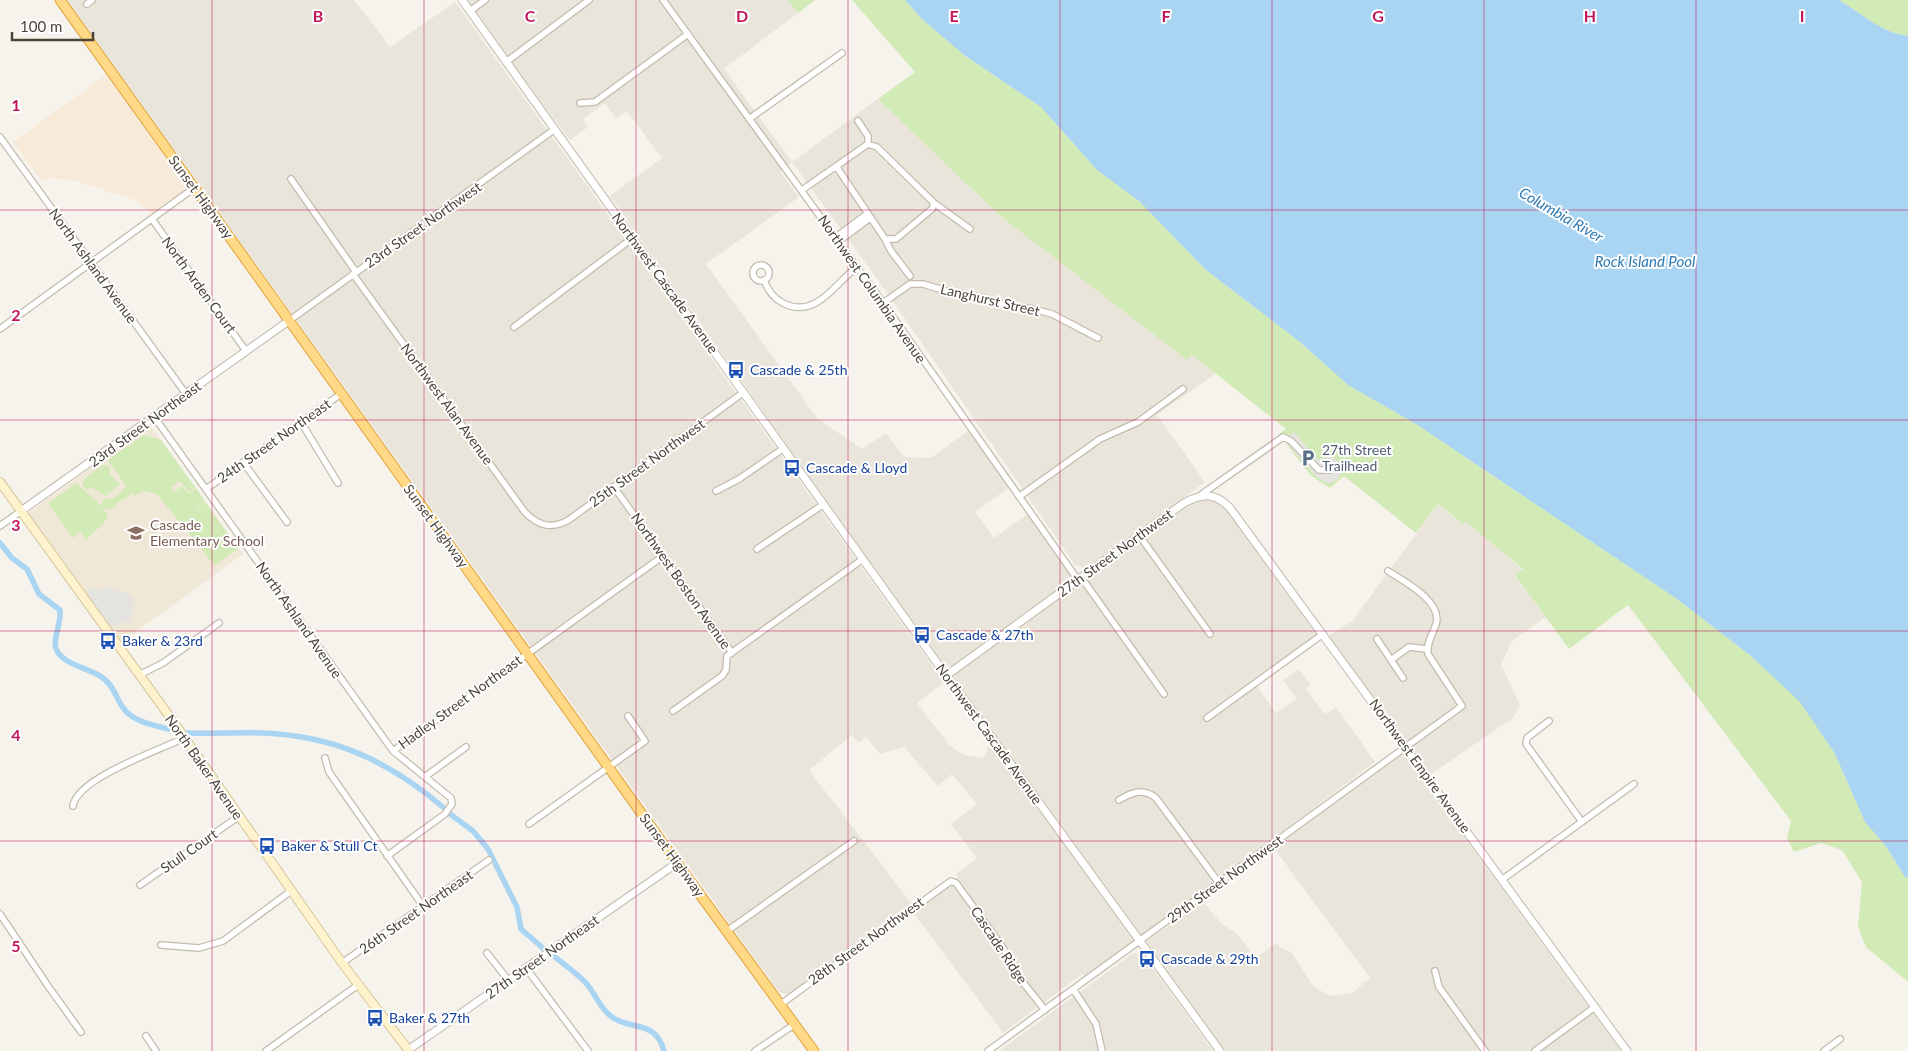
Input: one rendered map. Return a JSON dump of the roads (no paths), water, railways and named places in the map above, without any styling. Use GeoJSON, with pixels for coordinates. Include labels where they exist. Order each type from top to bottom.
{"type":"FeatureCollection","features":[{"type":"Feature","properties":{"kind":"highway","name":"Sunset Highway"},"geometry":{"type":"LineString","coordinates":[[60,0],[677,864],[814,1051]]}},
{"type":"Feature","properties":{"kind":"main road","name":"North Baker Avenue"},"geometry":{"type":"LineString","coordinates":[[0,482],[184,738],[290,891],[408,1050]]}},
{"type":"Feature","properties":{"kind":"street"},"geometry":{"type":"LineString","coordinates":[[86,4],[92,0]]}},
{"type":"Feature","properties":{"kind":"street","name":"Northwest Cascade Avenue"},"geometry":{"type":"LineString","coordinates":[[462,0],[634,237],[863,559],[1220,1051]]}},
{"type":"Feature","properties":{"kind":"street"},"geometry":{"type":"LineString","coordinates":[[470,11],[485,0]]}},
{"type":"Feature","properties":{"kind":"street"},"geometry":{"type":"LineString","coordinates":[[506,62],[589,0]]}},
{"type":"Feature","properties":{"kind":"street","name":"Northwest Columbia Avenue"},"geometry":{"type":"LineString","coordinates":[[663,0],[802,190],[1079,579],[1164,694]]}},
{"type":"Feature","properties":{"kind":"street"},"geometry":{"type":"LineString","coordinates":[[580,103],[595,102],[688,34]]}},
{"type":"Feature","properties":{"kind":"street"},"geometry":{"type":"LineString","coordinates":[[749,119],[842,53]]}},
{"type":"Feature","properties":{"kind":"street"},"geometry":{"type":"LineString","coordinates":[[858,122],[868,136],[868,144]]}},
{"type":"Feature","properties":{"kind":"street","name":"23rd Street Northwest"},"geometry":{"type":"LineString","coordinates":[[290,320],[555,129]]}},
{"type":"Feature","properties":{"kind":"street","name":"North Ashland Avenue"},"geometry":{"type":"LineString","coordinates":[[0,137],[186,394]]}},
{"type":"Feature","properties":{"kind":"street"},"geometry":{"type":"LineString","coordinates":[[802,190],[868,144]]}},
{"type":"Feature","properties":{"kind":"street"},"geometry":{"type":"LineString","coordinates":[[868,144],[877,147],[934,203],[970,229]]}},
{"type":"Feature","properties":{"kind":"street"},"geometry":{"type":"LineString","coordinates":[[836,166],[891,251],[910,276]]}},
{"type":"Feature","properties":{"kind":"street","name":"Northwest Alan Avenue"},"geometry":{"type":"LineString","coordinates":[[291,179],[355,273],[524,510],[536,522],[547,526]]}},
{"type":"Feature","properties":{"kind":"street"},"geometry":{"type":"LineString","coordinates":[[0,329],[194,188]]}},
{"type":"Feature","properties":{"kind":"street"},"geometry":{"type":"LineString","coordinates":[[885,239],[896,239],[932,209],[934,203]]}},
{"type":"Feature","properties":{"kind":"street"},"geometry":{"type":"LineString","coordinates":[[837,239],[869,216]]}},
{"type":"Feature","properties":{"kind":"street","name":"North Arden Court"},"geometry":{"type":"LineString","coordinates":[[152,219],[246,351]]}},
{"type":"Feature","properties":{"kind":"street"},"geometry":{"type":"LineString","coordinates":[[514,327],[634,237]]}},
{"type":"Feature","properties":{"kind":"street"},"geometry":{"type":"LineString","coordinates":[[764,280],[770,293],[777,300],[787,305],[806,307],[817,303],[827,296],[843,277],[857,267]]}},
{"type":"Feature","properties":{"kind":"street","name":"Langhurst Street"},"geometry":{"type":"LineString","coordinates":[[883,303],[910,284],[923,284],[946,291],[984,298],[1006,306],[1033,309],[1052,314],[1098,338]]}},
{"type":"Feature","properties":{"kind":"street","name":"23rd Street Northeast"},"geometry":{"type":"LineString","coordinates":[[0,526],[155,418],[290,320]]}},
{"type":"Feature","properties":{"kind":"street"},"geometry":{"type":"LineString","coordinates":[[1020,496],[1100,439],[1138,422],[1183,389]]}},
{"type":"Feature","properties":{"kind":"street","name":"25th Street Northwest"},"geometry":{"type":"LineString","coordinates":[[547,526],[564,523],[744,392]]}},
{"type":"Feature","properties":{"kind":"street","name":"24th Street Northeast"},"geometry":{"type":"LineString","coordinates":[[206,489],[341,394]]}},
{"type":"Feature","properties":{"kind":"street","name":"North Ashland Avenue"},"geometry":{"type":"LineString","coordinates":[[155,418],[393,751],[398,757],[426,776],[451,798],[450,809],[387,856]]}},
{"type":"Feature","properties":{"kind":"street"},"geometry":{"type":"LineString","coordinates":[[301,422],[338,483]]}},
{"type":"Feature","properties":{"kind":"street","name":"27th Street Northwest"},"geometry":{"type":"LineString","coordinates":[[947,675],[1184,503],[1202,494],[1279,440],[1286,438],[1319,470],[1329,470]]}},
{"type":"Feature","properties":{"kind":"street"},"geometry":{"type":"LineString","coordinates":[[716,491],[739,479],[784,448]]}},
{"type":"Feature","properties":{"kind":"street"},"geometry":{"type":"LineString","coordinates":[[243,462],[287,522]]}},
{"type":"Feature","properties":{"kind":"street","name":"Northwest Boston Avenue"},"geometry":{"type":"LineString","coordinates":[[614,486],[732,652],[727,656],[726,670],[722,676],[673,711]]}},
{"type":"Feature","properties":{"kind":"street","name":"Northwest Empire Avenue"},"geometry":{"type":"LineString","coordinates":[[1202,494],[1217,497],[1230,508],[1627,1051]]}},
{"type":"Feature","properties":{"kind":"street"},"geometry":{"type":"LineString","coordinates":[[757,549],[824,504]]}},
{"type":"Feature","properties":{"kind":"street"},"geometry":{"type":"LineString","coordinates":[[1139,535],[1210,634]]}},
{"type":"Feature","properties":{"kind":"street","name":"Hadley Street Northeast"},"geometry":{"type":"LineString","coordinates":[[393,751],[664,556]]}},
{"type":"Feature","properties":{"kind":"street"},"geometry":{"type":"LineString","coordinates":[[732,652],[863,559]]}},
{"type":"Feature","properties":{"kind":"street"},"geometry":{"type":"LineString","coordinates":[[1388,571],[1426,597],[1434,608],[1437,620],[1427,648],[1410,648],[1391,660]]}},
{"type":"Feature","properties":{"kind":"street"},"geometry":{"type":"LineString","coordinates":[[139,675],[163,663],[219,623]]}},
{"type":"Feature","properties":{"kind":"street"},"geometry":{"type":"LineString","coordinates":[[1207,718],[1323,634]]}},
{"type":"Feature","properties":{"kind":"street"},"geometry":{"type":"LineString","coordinates":[[1377,639],[1403,678]]}},
{"type":"Feature","properties":{"kind":"street","name":"29th Street Northwest"},"geometry":{"type":"LineString","coordinates":[[988,1051],[1462,706],[1430,660],[1427,648]]}},
{"type":"Feature","properties":{"kind":"street"},"geometry":{"type":"LineString","coordinates":[[529,824],[646,741],[628,716]]}},
{"type":"Feature","properties":{"kind":"street"},"geometry":{"type":"LineString","coordinates":[[1549,721],[1527,738],[1526,744],[1582,822]]}},
{"type":"Feature","properties":{"kind":"street"},"geometry":{"type":"LineString","coordinates":[[74,806],[74,798],[85,788],[155,750],[184,738]]}},
{"type":"Feature","properties":{"kind":"street"},"geometry":{"type":"LineString","coordinates":[[426,776],[466,747]]}},
{"type":"Feature","properties":{"kind":"street"},"geometry":{"type":"LineString","coordinates":[[325,758],[329,772],[424,906]]}},
{"type":"Feature","properties":{"kind":"street"},"geometry":{"type":"LineString","coordinates":[[1503,880],[1634,784]]}},
{"type":"Feature","properties":{"kind":"street"},"geometry":{"type":"LineString","coordinates":[[1119,800],[1126,795],[1142,791],[1156,798],[1219,883]]}},
{"type":"Feature","properties":{"kind":"street","name":"Stull Court"},"geometry":{"type":"LineString","coordinates":[[140,885],[238,817]]}},
{"type":"Feature","properties":{"kind":"street"},"geometry":{"type":"LineString","coordinates":[[727,931],[854,841]]}},
{"type":"Feature","properties":{"kind":"street","name":"26th Street Northeast"},"geometry":{"type":"LineString","coordinates":[[342,963],[489,860]]}},
{"type":"Feature","properties":{"kind":"street","name":"27th Street Northeast"},"geometry":{"type":"LineString","coordinates":[[408,1050],[677,864]]}},
{"type":"Feature","properties":{"kind":"street","name":"28th Street Northwest"},"geometry":{"type":"LineString","coordinates":[[781,1004],[940,887],[953,881]]}},
{"type":"Feature","properties":{"kind":"street","name":"Cascade Ridge"},"geometry":{"type":"LineString","coordinates":[[953,881],[1004,949],[1010,966],[1045,1010]]}},
{"type":"Feature","properties":{"kind":"street"},"geometry":{"type":"LineString","coordinates":[[161,945],[188,949],[218,943],[233,935],[290,891]]}},
{"type":"Feature","properties":{"kind":"street"},"geometry":{"type":"LineString","coordinates":[[0,914],[81,1032]]}},
{"type":"Feature","properties":{"kind":"street"},"geometry":{"type":"LineString","coordinates":[[487,953],[508,980]]}},
{"type":"Feature","properties":{"kind":"street"},"geometry":{"type":"LineString","coordinates":[[526,968],[588,1051]]}},
{"type":"Feature","properties":{"kind":"street"},"geometry":{"type":"LineString","coordinates":[[1435,971],[1438,987],[1486,1051]]}},
{"type":"Feature","properties":{"kind":"street"},"geometry":{"type":"LineString","coordinates":[[266,1051],[358,985]]}},
{"type":"Feature","properties":{"kind":"street"},"geometry":{"type":"LineString","coordinates":[[1073,989],[1096,1024],[1102,1051]]}},
{"type":"Feature","properties":{"kind":"street"},"geometry":{"type":"LineString","coordinates":[[1535,1051],[1595,1007]]}},
{"type":"Feature","properties":{"kind":"street"},"geometry":{"type":"LineString","coordinates":[[755,1051],[795,1024]]}},
{"type":"Feature","properties":{"kind":"street"},"geometry":{"type":"LineString","coordinates":[[146,1036],[156,1051]]}},
{"type":"Feature","properties":{"kind":"street"},"geometry":{"type":"LineString","coordinates":[[1824,1051],[1840,1039]]}},
{"type":"Feature","properties":{"kind":"water","name":"Rock Island Pool"},"geometry":{"type":"Polygon","coordinates":[[[905,0],[1839,0],[1880,27],[1908,36],[1908,878],[1905,877],[1885,845],[1865,822],[1835,754],[1800,702],[1751,656],[1677,599],[1416,424],[1348,385],[1300,342],[1206,270],[1139,201],[1097,170],[1041,107],[964,55],[923,20],[905,0]]]}},
{"type":"Feature","properties":{"kind":"waterway"},"geometry":{"type":"LineString","coordinates":[[0,543],[12,558],[27,569],[39,594],[60,610],[55,647],[61,656],[108,682],[122,707],[134,718],[169,729]]}},
{"type":"Feature","properties":{"kind":"waterway"},"geometry":{"type":"LineString","coordinates":[[187,733],[263,733],[314,739],[360,754],[381,764],[402,776],[443,807]]}},
{"type":"Feature","properties":{"kind":"waterway"},"geometry":{"type":"LineString","coordinates":[[450,814],[473,831],[488,849],[517,907],[521,929],[544,949]]}},
{"type":"Feature","properties":{"kind":"waterway"},"geometry":{"type":"LineString","coordinates":[[554,956],[586,983],[610,1016],[651,1031],[656,1035],[664,1051]]}},
{"type":"Feature","properties":{"kind":"place","name":"Cascade & 25th"},"geometry":{"type":"Point","coordinates":[736,370]}},
{"type":"Feature","properties":{"kind":"place","name":"27th Street Trailhead"},"geometry":{"type":"Point","coordinates":[1308,458]}},
{"type":"Feature","properties":{"kind":"place","name":"Cascade & Lloyd"},"geometry":{"type":"Point","coordinates":[792,468]}},
{"type":"Feature","properties":{"kind":"place","name":"Cascade Elementary School"},"geometry":{"type":"Point","coordinates":[136,533]}},
{"type":"Feature","properties":{"kind":"place","name":"Cascade & 27th"},"geometry":{"type":"Point","coordinates":[922,635]}},
{"type":"Feature","properties":{"kind":"place","name":"Baker & 23rd"},"geometry":{"type":"Point","coordinates":[108,641]}},
{"type":"Feature","properties":{"kind":"place","name":"Baker & Stull Ct"},"geometry":{"type":"Point","coordinates":[267,846]}},
{"type":"Feature","properties":{"kind":"place","name":"Cascade & 29th"},"geometry":{"type":"Point","coordinates":[1147,959]}},
{"type":"Feature","properties":{"kind":"place","name":"Baker & 27th"},"geometry":{"type":"Point","coordinates":[375,1018]}},
{"type":"Feature","properties":{"kind":"water label","name":"Columbia River"},"geometry":{"type":"Point","coordinates":[1561,215]}}]}
